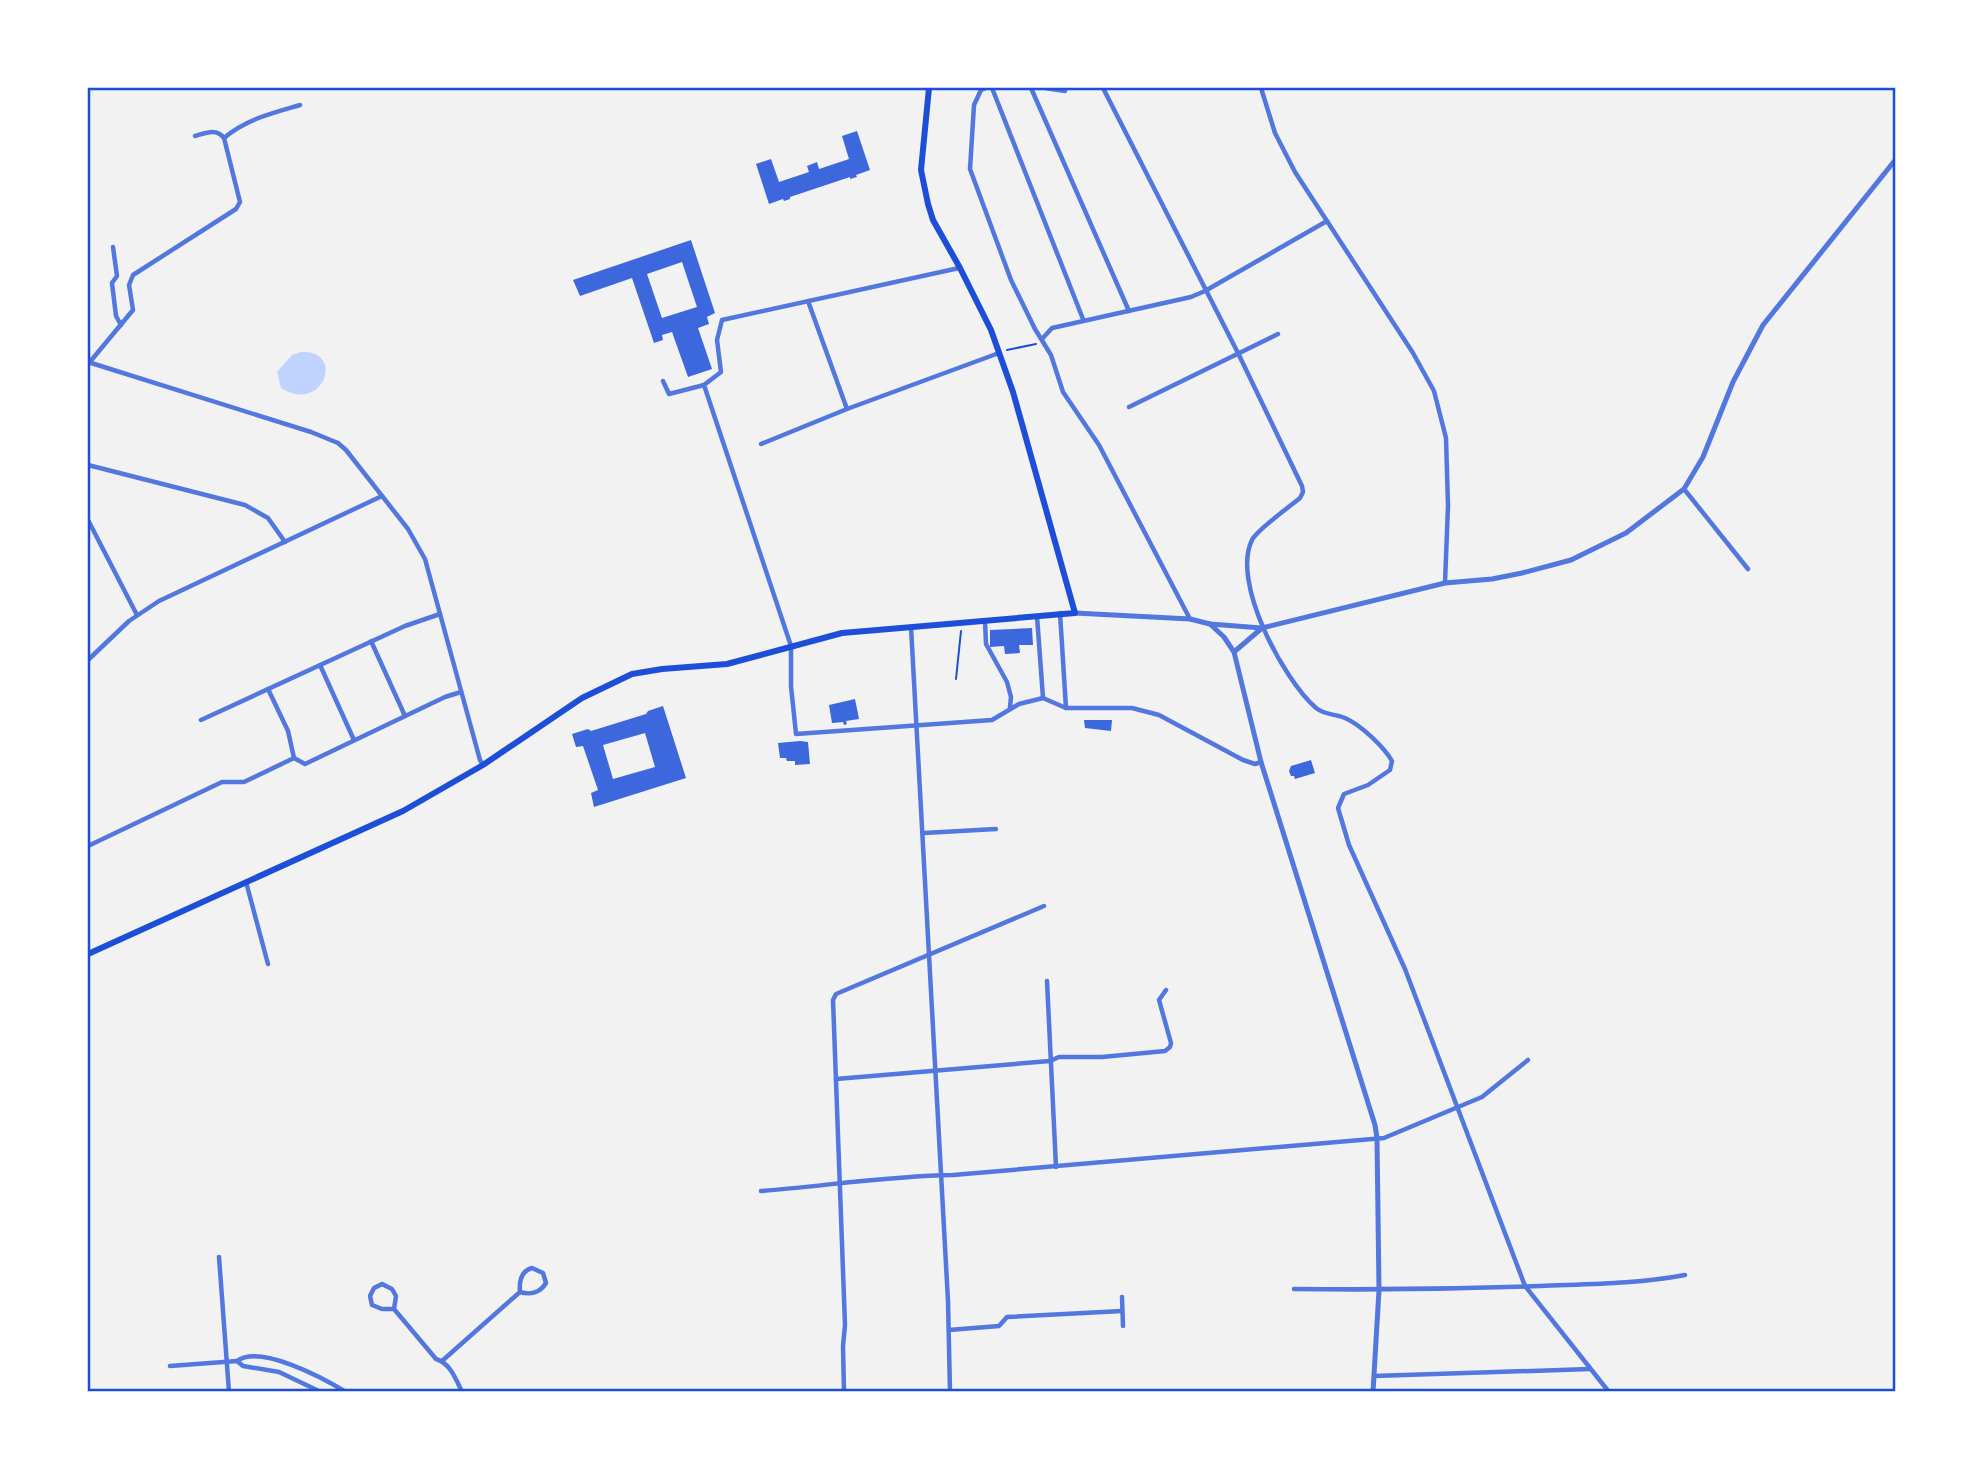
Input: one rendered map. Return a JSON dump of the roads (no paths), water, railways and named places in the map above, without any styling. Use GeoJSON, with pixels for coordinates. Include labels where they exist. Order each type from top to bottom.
{"type":"FeatureCollection","features":[{"type":"Feature","properties":{"kind":"main road"},"geometry":{"type":"LineString","coordinates":[[88,954],[383,821],[483,765],[582,698],[622,678],[662,669],[727,664],[842,633],[1075,613],[1013,392],[991,330],[933,220],[924,190],[921,170],[929,88]]}},
{"type":"Feature","properties":{"kind":"street"},"geometry":{"type":"LineString","coordinates":[[986,88],[981,90],[974,106],[970,169],[1011,280],[1051,355],[1063,392],[1099,445],[1190,618]]}},
{"type":"Feature","properties":{"kind":"street"},"geometry":{"type":"LineString","coordinates":[[992,88],[1083,319]]}},
{"type":"Feature","properties":{"kind":"street"},"geometry":{"type":"LineString","coordinates":[[1031,88],[1129,311]]}},
{"type":"Feature","properties":{"kind":"street"},"geometry":{"type":"LineString","coordinates":[[1045,88],[1065,91]]}},
{"type":"Feature","properties":{"kind":"street"},"geometry":{"type":"LineString","coordinates":[[1103,88],[1238,353],[1303,492],[1300,498],[1254,537],[1248,550],[1245,566],[1249,589],[1262,628],[1304,696],[1318,710],[1346,718],[1385,748],[1392,761],[1390,770],[1368,785],[1344,794],[1338,808],[1349,845],[1405,969],[1525,1286],[1609,1391]]}},
{"type":"Feature","properties":{"kind":"street"},"geometry":{"type":"LineString","coordinates":[[1261,88],[1283,151],[1413,353],[1434,391],[1446,438],[1448,506],[1445,583]]}},
{"type":"Feature","properties":{"kind":"street"},"geometry":{"type":"LineString","coordinates":[[224,138],[257,117],[300,105]]}},
{"type":"Feature","properties":{"kind":"street"},"geometry":{"type":"LineString","coordinates":[[195,136],[214,131],[224,138],[240,202],[236,209],[133,275],[129,285],[133,310],[88,363],[311,432],[338,443],[354,458],[419,546],[483,765]]}},
{"type":"Feature","properties":{"kind":"street"},"geometry":{"type":"LineString","coordinates":[[1075,613],[1190,618],[1210,624],[1262,628],[1445,583],[1492,579],[1571,560],[1626,533],[1684,489],[1703,457],[1737,373],[1763,325],[1895,159]]}},
{"type":"Feature","properties":{"kind":"street"},"geometry":{"type":"LineString","coordinates":[[1042,339],[1052,328],[1083,319],[1191,297],[1327,221]]}},
{"type":"Feature","properties":{"kind":"street"},"geometry":{"type":"LineString","coordinates":[[113,247],[117,276],[112,283],[116,316],[121,326]]}},
{"type":"Feature","properties":{"kind":"street"},"geometry":{"type":"LineString","coordinates":[[663,381],[669,394],[704,385],[721,372],[717,340],[722,320],[960,268]]}},
{"type":"Feature","properties":{"kind":"street"},"geometry":{"type":"LineString","coordinates":[[808,301],[846,409]]}},
{"type":"Feature","properties":{"kind":"street"},"geometry":{"type":"LineString","coordinates":[[1129,407],[1278,334]]}},
{"type":"Feature","properties":{"kind":"street"},"geometry":{"type":"LineString","coordinates":[[761,444],[846,409],[999,353]]}},
{"type":"Feature","properties":{"kind":"street"},"geometry":{"type":"LineString","coordinates":[[704,385],[791,646],[791,686],[796,734],[992,720],[1010,708],[1043,698],[1066,708],[1132,708],[1159,715],[1242,760],[1255,764],[1261,762]]}},
{"type":"Feature","properties":{"kind":"street"},"geometry":{"type":"LineString","coordinates":[[88,465],[245,505],[268,518],[285,542]]}},
{"type":"Feature","properties":{"kind":"street"},"geometry":{"type":"LineString","coordinates":[[1684,489],[1748,569]]}},
{"type":"Feature","properties":{"kind":"street"},"geometry":{"type":"LineString","coordinates":[[88,660],[137,615],[159,601],[382,496]]}},
{"type":"Feature","properties":{"kind":"street"},"geometry":{"type":"LineString","coordinates":[[88,520],[137,615]]}},
{"type":"Feature","properties":{"kind":"street"},"geometry":{"type":"LineString","coordinates":[[1059,613],[1066,708]]}},
{"type":"Feature","properties":{"kind":"street"},"geometry":{"type":"LineString","coordinates":[[201,720],[371,641],[440,614]]}},
{"type":"Feature","properties":{"kind":"street"},"geometry":{"type":"LineString","coordinates":[[1037,615],[1043,698]]}},
{"type":"Feature","properties":{"kind":"street"},"geometry":{"type":"LineString","coordinates":[[985,620],[986,644],[1002,668],[1010,696],[1010,708]]}},
{"type":"Feature","properties":{"kind":"street"},"geometry":{"type":"LineString","coordinates":[[1210,624],[1224,637],[1234,652],[1261,762],[1377,1138],[1379,1290],[1373,1391]]}},
{"type":"Feature","properties":{"kind":"street"},"geometry":{"type":"LineString","coordinates":[[911,626],[942,1175],[950,1391]]}},
{"type":"Feature","properties":{"kind":"street"},"geometry":{"type":"LineString","coordinates":[[1234,652],[1262,628]]}},
{"type":"Feature","properties":{"kind":"street"},"geometry":{"type":"LineString","coordinates":[[371,641],[405,716]]}},
{"type":"Feature","properties":{"kind":"street"},"geometry":{"type":"LineString","coordinates":[[320,665],[354,740]]}},
{"type":"Feature","properties":{"kind":"street"},"geometry":{"type":"LineString","coordinates":[[268,689],[288,731],[294,758],[305,764],[445,697],[461,692]]}},
{"type":"Feature","properties":{"kind":"street"},"geometry":{"type":"LineString","coordinates":[[88,846],[222,782],[238,783],[294,758]]}},
{"type":"Feature","properties":{"kind":"street"},"geometry":{"type":"LineString","coordinates":[[924,833],[996,829]]}},
{"type":"Feature","properties":{"kind":"street"},"geometry":{"type":"LineString","coordinates":[[246,882],[268,964]]}},
{"type":"Feature","properties":{"kind":"street"},"geometry":{"type":"LineString","coordinates":[[844,1391],[845,1325],[833,1000],[836,995],[1044,906]]}},
{"type":"Feature","properties":{"kind":"street"},"geometry":{"type":"LineString","coordinates":[[1047,981],[1056,1167]]}},
{"type":"Feature","properties":{"kind":"street"},"geometry":{"type":"LineString","coordinates":[[835,1079],[1168,1049],[1171,1043],[1158,1000],[1166,990]]}},
{"type":"Feature","properties":{"kind":"street"},"geometry":{"type":"LineString","coordinates":[[761,1191],[931,1174],[1056,1167],[1384,1138],[1482,1097],[1528,1060]]}},
{"type":"Feature","properties":{"kind":"street"},"geometry":{"type":"LineString","coordinates":[[219,1257],[229,1391]]}},
{"type":"Feature","properties":{"kind":"street"},"geometry":{"type":"LineString","coordinates":[[442,1361],[520,1292],[520,1278],[525,1271],[532,1268],[543,1273],[545,1283],[541,1289],[530,1294],[520,1292]]}},
{"type":"Feature","properties":{"kind":"street"},"geometry":{"type":"LineString","coordinates":[[1294,1289],[1379,1290],[1649,1282],[1685,1275]]}},
{"type":"Feature","properties":{"kind":"street"},"geometry":{"type":"LineString","coordinates":[[394,1309],[382,1309],[373,1305],[370,1296],[374,1288],[382,1284],[390,1286],[395,1293],[394,1309],[436,1359],[442,1361],[462,1391]]}},
{"type":"Feature","properties":{"kind":"street"},"geometry":{"type":"LineString","coordinates":[[1122,1297],[1123,1326]]}},
{"type":"Feature","properties":{"kind":"street"},"geometry":{"type":"LineString","coordinates":[[949,1329],[999,1326],[1007,1317],[1122,1311]]}},
{"type":"Feature","properties":{"kind":"street"},"geometry":{"type":"LineString","coordinates":[[237,1362],[244,1356],[253,1356],[298,1367],[346,1391]]}},
{"type":"Feature","properties":{"kind":"street"},"geometry":{"type":"LineString","coordinates":[[170,1366],[237,1362],[243,1366],[269,1369],[321,1391]]}},
{"type":"Feature","properties":{"kind":"street"},"geometry":{"type":"LineString","coordinates":[[293,1378],[298,1367]]}},
{"type":"Feature","properties":{"kind":"street"},"geometry":{"type":"LineString","coordinates":[[1374,1376],[1591,1369]]}},
{"type":"Feature","properties":{"kind":"water"},"geometry":{"type":"Polygon","coordinates":[[[301,352],[315,354],[323,361],[326,370],[324,379],[317,388],[308,393],[296,394],[281,388],[277,372],[292,355],[301,352]]]}}]}
